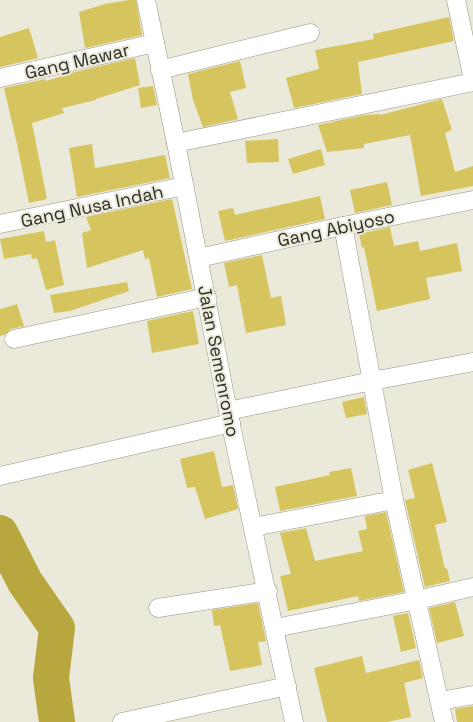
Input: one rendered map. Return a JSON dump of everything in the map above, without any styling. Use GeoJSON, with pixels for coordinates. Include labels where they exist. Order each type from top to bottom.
{"type":"FeatureCollection","features":[{"type":"Feature","properties":{"kind":"street","name":"Jalan Semenromo"},"geometry":{"type":"LineString","coordinates":[[146,0],[294,722]]}},
{"type":"Feature","properties":{"kind":"street"},"geometry":{"type":"LineString","coordinates":[[176,143],[473,81],[456,0]]}},
{"type":"Feature","properties":{"kind":"street"},"geometry":{"type":"LineString","coordinates":[[160,70],[310,32]]}},
{"type":"Feature","properties":{"kind":"street","name":"Gang Mawar"},"geometry":{"type":"LineString","coordinates":[[0,78],[154,43]]}},
{"type":"Feature","properties":{"kind":"street","name":"Gang Nusa Indah"},"geometry":{"type":"LineString","coordinates":[[0,224],[184,186]]}},
{"type":"Feature","properties":{"kind":"street","name":"Gang Abiyoso"},"geometry":{"type":"LineString","coordinates":[[199,258],[473,200]]}},
{"type":"Feature","properties":{"kind":"street"},"geometry":{"type":"LineString","coordinates":[[344,226],[394,500],[444,722]]}},
{"type":"Feature","properties":{"kind":"street"},"geometry":{"type":"LineString","coordinates":[[14,339],[207,297]]}},
{"type":"Feature","properties":{"kind":"street"},"geometry":{"type":"LineString","coordinates":[[3,476],[372,381],[473,362]]}},
{"type":"Feature","properties":{"kind":"street"},"geometry":{"type":"LineString","coordinates":[[254,527],[394,500]]}},
{"type":"Feature","properties":{"kind":"street"},"geometry":{"type":"LineString","coordinates":[[275,628],[473,587]]}},
{"type":"Feature","properties":{"kind":"street"},"geometry":{"type":"LineString","coordinates":[[158,608],[268,591]]}},
{"type":"Feature","properties":{"kind":"street"},"geometry":{"type":"LineString","coordinates":[[122,722],[287,686]]}},
{"type":"Feature","properties":{"kind":"street"},"geometry":{"type":"LineString","coordinates":[[440,702],[473,695]]}},
{"type":"Feature","properties":{"kind":"building"},"geometry":{"type":"Polygon","coordinates":[[[136,0],[142,35],[85,48],[79,12],[105,4],[136,0]]]}},
{"type":"Feature","properties":{"kind":"building"},"geometry":{"type":"Polygon","coordinates":[[[449,17],[454,41],[358,62],[362,94],[294,108],[286,78],[319,69],[315,50],[374,39],[373,34],[449,17]]]}},
{"type":"Feature","properties":{"kind":"building"},"geometry":{"type":"Polygon","coordinates":[[[29,28],[38,58],[0,67],[0,37],[29,28]]]}},
{"type":"Feature","properties":{"kind":"building"},"geometry":{"type":"Polygon","coordinates":[[[135,58],[140,85],[96,100],[62,108],[64,113],[32,123],[47,199],[29,203],[4,88],[45,79],[46,81],[135,58]]]}},
{"type":"Feature","properties":{"kind":"building"},"geometry":{"type":"Polygon","coordinates":[[[240,61],[246,88],[230,92],[238,119],[203,127],[193,100],[188,74],[240,61]]]}},
{"type":"Feature","properties":{"kind":"building"},"geometry":{"type":"Polygon","coordinates":[[[153,86],[157,105],[141,108],[138,88],[153,86]]]}},
{"type":"Feature","properties":{"kind":"building"},"geometry":{"type":"Polygon","coordinates":[[[442,99],[452,130],[445,133],[455,172],[473,166],[473,186],[421,196],[410,135],[364,144],[364,148],[327,152],[318,125],[364,115],[380,115],[442,99]]]}},
{"type":"Feature","properties":{"kind":"building"},"geometry":{"type":"Polygon","coordinates":[[[278,139],[279,162],[247,163],[245,141],[278,139]]]}},
{"type":"Feature","properties":{"kind":"building"},"geometry":{"type":"Polygon","coordinates":[[[92,144],[95,168],[165,155],[170,178],[77,197],[69,148],[92,144]]]}},
{"type":"Feature","properties":{"kind":"building"},"geometry":{"type":"Polygon","coordinates":[[[321,149],[325,165],[293,174],[288,159],[321,149]]]}},
{"type":"Feature","properties":{"kind":"building"},"geometry":{"type":"Polygon","coordinates":[[[387,182],[392,205],[355,213],[350,190],[387,182]]]}},
{"type":"Feature","properties":{"kind":"building"},"geometry":{"type":"Polygon","coordinates":[[[320,196],[325,219],[225,241],[218,211],[233,208],[235,215],[320,196]]]}},
{"type":"Feature","properties":{"kind":"building"},"geometry":{"type":"Polygon","coordinates":[[[172,199],[192,289],[157,297],[149,258],[145,259],[143,250],[87,268],[82,233],[91,230],[86,217],[172,199]]]}},
{"type":"Feature","properties":{"kind":"building"},"geometry":{"type":"Polygon","coordinates":[[[390,227],[394,246],[418,241],[420,251],[457,243],[462,271],[426,278],[430,299],[377,311],[364,247],[362,248],[359,234],[390,227]]]}},
{"type":"Feature","properties":{"kind":"building"},"geometry":{"type":"Polygon","coordinates":[[[44,231],[46,242],[55,240],[64,285],[46,290],[37,258],[32,259],[31,254],[4,259],[0,239],[44,231]]]}},
{"type":"Feature","properties":{"kind":"building"},"geometry":{"type":"Polygon","coordinates":[[[262,255],[271,298],[281,296],[286,325],[246,333],[237,285],[229,287],[224,263],[262,255]]]}},
{"type":"Feature","properties":{"kind":"building"},"geometry":{"type":"Polygon","coordinates":[[[127,282],[129,291],[70,311],[54,313],[50,295],[127,282]]]}},
{"type":"Feature","properties":{"kind":"building"},"geometry":{"type":"Polygon","coordinates":[[[17,304],[24,326],[11,329],[0,336],[0,309],[17,304]]]}},
{"type":"Feature","properties":{"kind":"building"},"geometry":{"type":"Polygon","coordinates":[[[193,311],[199,344],[152,353],[147,321],[193,311]]]}},
{"type":"Feature","properties":{"kind":"building"},"geometry":{"type":"Polygon","coordinates":[[[364,397],[367,414],[346,418],[342,402],[364,397]]]}},
{"type":"Feature","properties":{"kind":"building"},"geometry":{"type":"Polygon","coordinates":[[[214,451],[222,487],[233,485],[238,509],[205,519],[195,487],[187,488],[180,459],[214,451]]]}},
{"type":"Feature","properties":{"kind":"building"},"geometry":{"type":"Polygon","coordinates":[[[432,463],[447,522],[435,525],[445,569],[447,568],[450,581],[425,587],[405,500],[415,498],[408,470],[432,463]]]}},
{"type":"Feature","properties":{"kind":"building"},"geometry":{"type":"Polygon","coordinates":[[[351,468],[357,496],[280,511],[275,487],[330,475],[329,472],[351,468]]]}},
{"type":"Feature","properties":{"kind":"building"},"geometry":{"type":"Polygon","coordinates":[[[386,512],[404,592],[359,601],[358,596],[288,611],[280,576],[291,574],[280,533],[306,528],[315,561],[363,551],[358,531],[367,529],[365,516],[386,512]]]}},
{"type":"Feature","properties":{"kind":"building"},"geometry":{"type":"Polygon","coordinates":[[[455,602],[464,636],[437,643],[429,608],[455,602]]]}},
{"type":"Feature","properties":{"kind":"building"},"geometry":{"type":"Polygon","coordinates":[[[258,603],[266,641],[258,642],[262,665],[230,671],[220,625],[214,626],[212,610],[258,603]]]}},
{"type":"Feature","properties":{"kind":"building"},"geometry":{"type":"Polygon","coordinates":[[[408,613],[416,648],[401,652],[393,616],[408,613]]]}},
{"type":"Feature","properties":{"kind":"building"},"geometry":{"type":"Polygon","coordinates":[[[362,656],[366,673],[419,660],[423,678],[404,683],[411,717],[387,722],[327,722],[314,668],[362,656]]]}},
{"type":"Feature","properties":{"kind":"building"},"geometry":{"type":"Polygon","coordinates":[[[473,706],[473,722],[457,722],[455,709],[473,706]]]}},
{"type":"Feature","properties":{"kind":"waterway"},"geometry":{"type":"LineString","coordinates":[[0,533],[25,582],[57,628],[51,678],[57,722]]}}]}
